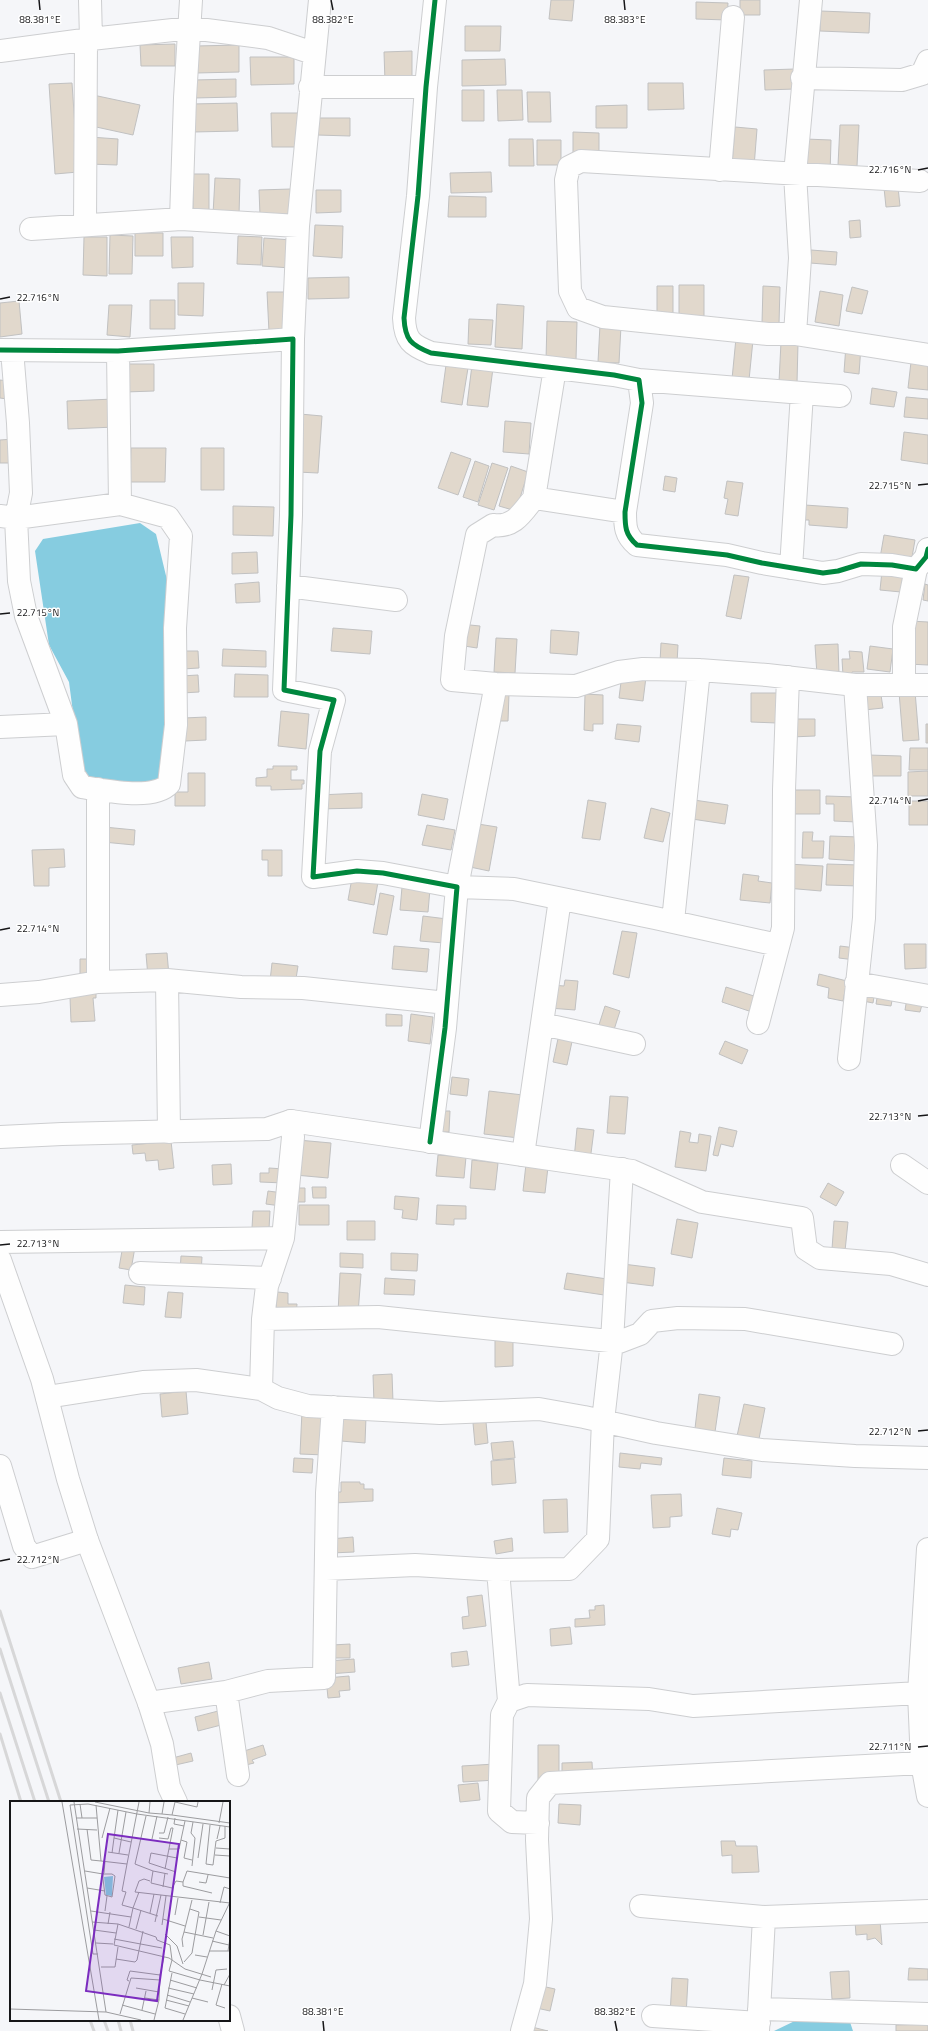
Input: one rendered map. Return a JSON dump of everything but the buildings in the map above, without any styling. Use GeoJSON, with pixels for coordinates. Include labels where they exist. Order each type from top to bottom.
{"type":"FeatureCollection","features":[{"type":"Feature","properties":{"kind":"street"},"geometry":{"type":"LineString","coordinates":[[85,225],[90,0]]}},
{"type":"Feature","properties":{"kind":"street"},"geometry":{"type":"LineString","coordinates":[[181,219],[185,98],[191,0]]}},
{"type":"Feature","properties":{"kind":"street"},"geometry":{"type":"LineString","coordinates":[[320,0],[313,53],[298,226],[293,339],[288,586],[284,690],[334,700],[320,751],[313,877],[357,871],[383,873],[457,887],[514,890],[778,945]]}},
{"type":"Feature","properties":{"kind":"street"},"geometry":{"type":"LineString","coordinates":[[435,0],[426,87],[418,196],[404,318],[405,330],[415,347],[431,353],[639,380],[840,396]]}},
{"type":"Feature","properties":{"kind":"street"},"geometry":{"type":"LineString","coordinates":[[795,334],[800,258],[795,174],[802,78],[810,23],[811,0]]}},
{"type":"Feature","properties":{"kind":"street"},"geometry":{"type":"LineString","coordinates":[[720,170],[733,17]]}},
{"type":"Feature","properties":{"kind":"street"},"geometry":{"type":"LineString","coordinates":[[0,51],[88,39],[190,28],[268,38],[313,53]]}},
{"type":"Feature","properties":{"kind":"street"},"geometry":{"type":"LineString","coordinates":[[802,78],[902,80],[922,74],[928,61]]}},
{"type":"Feature","properties":{"kind":"street"},"geometry":{"type":"LineString","coordinates":[[310,87],[426,87]]}},
{"type":"Feature","properties":{"kind":"street"},"geometry":{"type":"LineString","coordinates":[[920,181],[581,161],[569,167],[566,180],[570,291],[578,308],[603,318],[768,334],[795,334],[928,355]]}},
{"type":"Feature","properties":{"kind":"street"},"geometry":{"type":"LineString","coordinates":[[32,229],[181,219],[298,226]]}},
{"type":"Feature","properties":{"kind":"street"},"geometry":{"type":"LineString","coordinates":[[8,517],[120,504],[168,517],[181,536],[175,628],[176,725],[170,784],[164,789],[149,794],[82,787],[74,775],[66,724],[26,616],[8,517],[21,493],[18,423],[6,350],[118,351],[293,339]]}},
{"type":"Feature","properties":{"kind":"street"},"geometry":{"type":"LineString","coordinates":[[118,351],[120,504]]}},
{"type":"Feature","properties":{"kind":"street"},"geometry":{"type":"LineString","coordinates":[[555,368],[534,498],[513,521],[505,526],[493,525],[477,535],[458,628],[452,680],[496,684],[576,686],[619,672],[643,669],[699,670],[788,677],[855,685],[928,685]]}},
{"type":"Feature","properties":{"kind":"street"},"geometry":{"type":"LineString","coordinates":[[639,380],[642,403],[625,512],[625,530],[630,539],[637,545],[727,555],[823,573],[838,572],[861,564],[892,565],[916,569]]}},
{"type":"Feature","properties":{"kind":"street"},"geometry":{"type":"LineString","coordinates":[[791,568],[802,393]]}},
{"type":"Feature","properties":{"kind":"street"},"geometry":{"type":"LineString","coordinates":[[534,498],[625,512]]}},
{"type":"Feature","properties":{"kind":"street"},"geometry":{"type":"LineString","coordinates":[[904,685],[904,627],[916,569],[926,557],[928,549]]}},
{"type":"Feature","properties":{"kind":"street"},"geometry":{"type":"LineString","coordinates":[[288,586],[396,600]]}},
{"type":"Feature","properties":{"kind":"street"},"geometry":{"type":"LineString","coordinates":[[673,922],[699,670]]}},
{"type":"Feature","properties":{"kind":"street"},"geometry":{"type":"LineString","coordinates":[[758,1023],[783,928],[784,790],[788,677]]}},
{"type":"Feature","properties":{"kind":"street"},"geometry":{"type":"LineString","coordinates":[[430,1142],[447,1003],[457,887],[496,684]]}},
{"type":"Feature","properties":{"kind":"street"},"geometry":{"type":"LineString","coordinates":[[849,1059],[864,918],[866,845],[855,685]]}},
{"type":"Feature","properties":{"kind":"street"},"geometry":{"type":"LineString","coordinates":[[0,726],[66,724]]}},
{"type":"Feature","properties":{"kind":"street"},"geometry":{"type":"LineString","coordinates":[[98,789],[98,982]]}},
{"type":"Feature","properties":{"kind":"street"},"geometry":{"type":"LineString","coordinates":[[523,1155],[560,899]]}},
{"type":"Feature","properties":{"kind":"street"},"geometry":{"type":"LineString","coordinates":[[0,995],[39,992],[98,982],[167,980],[241,987],[303,988],[447,1003]]}},
{"type":"Feature","properties":{"kind":"street"},"geometry":{"type":"LineString","coordinates":[[167,980],[169,1132]]}},
{"type":"Feature","properties":{"kind":"street"},"geometry":{"type":"LineString","coordinates":[[856,983],[928,996]]}},
{"type":"Feature","properties":{"kind":"street"},"geometry":{"type":"LineString","coordinates":[[542,1024],[634,1044]]}},
{"type":"Feature","properties":{"kind":"street"},"geometry":{"type":"LineString","coordinates":[[261,1389],[263,1319],[270,1278],[282,1238],[293,1137],[291,1122]]}},
{"type":"Feature","properties":{"kind":"street"},"geometry":{"type":"LineString","coordinates":[[0,1137],[267,1129],[291,1122],[622,1169],[632,1171],[702,1202],[802,1218],[806,1249],[820,1258],[891,1264],[928,1275]]}},
{"type":"Feature","properties":{"kind":"street"},"geometry":{"type":"LineString","coordinates":[[902,1165],[928,1183]]}},
{"type":"Feature","properties":{"kind":"street"},"geometry":{"type":"LineString","coordinates":[[326,1569],[415,1565],[498,1570],[569,1569],[598,1539],[603,1421],[612,1341],[622,1169]]}},
{"type":"Feature","properties":{"kind":"street"},"geometry":{"type":"LineString","coordinates":[[0,1242],[282,1238]]}},
{"type":"Feature","properties":{"kind":"street"},"geometry":{"type":"LineString","coordinates":[[0,1260],[42,1379],[68,1479],[87,1540],[149,1703],[162,1744],[169,1787],[176,1801]]}},
{"type":"Feature","properties":{"kind":"street"},"geometry":{"type":"LineString","coordinates":[[140,1273],[270,1278]]}},
{"type":"Feature","properties":{"kind":"street"},"geometry":{"type":"LineString","coordinates":[[263,1319],[378,1317],[619,1342],[640,1334],[652,1321],[678,1318],[745,1319],[892,1344]]}},
{"type":"Feature","properties":{"kind":"street"},"geometry":{"type":"LineString","coordinates":[[47,1397],[143,1382],[196,1380],[261,1389],[278,1398],[308,1406],[440,1413],[539,1409],[656,1433],[762,1450],[855,1456],[928,1458]]}},
{"type":"Feature","properties":{"kind":"street"},"geometry":{"type":"LineString","coordinates":[[149,1703],[226,1692],[268,1680],[324,1678],[327,1493],[334,1407]]}},
{"type":"Feature","properties":{"kind":"street"},"geometry":{"type":"LineString","coordinates":[[0,1466],[24,1546],[32,1557],[87,1540]]}},
{"type":"Feature","properties":{"kind":"street"},"geometry":{"type":"LineString","coordinates":[[928,1549],[919,1693],[922,1763],[928,1796]]}},
{"type":"Feature","properties":{"kind":"street"},"geometry":{"type":"LineString","coordinates":[[498,1570],[509,1701],[502,1715],[499,1811],[512,1822],[538,1823]]}},
{"type":"Feature","properties":{"kind":"street"},"geometry":{"type":"LineString","coordinates":[[226,1692],[238,1775]]}},
{"type":"Feature","properties":{"kind":"street"},"geometry":{"type":"LineString","coordinates":[[509,1701],[527,1695],[649,1699],[693,1706],[919,1693]]}},
{"type":"Feature","properties":{"kind":"street"},"geometry":{"type":"LineString","coordinates":[[522,2031],[535,1984],[541,1918],[538,1798],[550,1783],[922,1763]]}},
{"type":"Feature","properties":{"kind":"street"},"geometry":{"type":"LineString","coordinates":[[641,1906],[764,1916],[928,1911]]}},
{"type":"Feature","properties":{"kind":"street"},"geometry":{"type":"LineString","coordinates":[[759,2021],[764,1916]]}},
{"type":"Feature","properties":{"kind":"street"},"geometry":{"type":"LineString","coordinates":[[653,2016],[759,2021],[928,2014]]}},
{"type":"Feature","properties":{"kind":"street"},"geometry":{"type":"LineString","coordinates":[[230,2020],[233,2031]]}},
{"type":"Feature","properties":{"kind":"water"},"geometry":{"type":"Polygon","coordinates":[[[140,523],[156,534],[173,605],[170,730],[160,780],[119,790],[81,774],[69,682],[49,645],[35,551],[43,539],[140,523]]]}},
{"type":"Feature","properties":{"kind":"water"},"geometry":{"type":"Polygon","coordinates":[[[801,2018],[850,2022],[853,2031],[774,2031],[801,2018]]]}},
{"type":"Feature","properties":{"kind":"railway"},"geometry":{"type":"LineString","coordinates":[[0,1611],[61,1801]]}},
{"type":"Feature","properties":{"kind":"railway"},"geometry":{"type":"LineString","coordinates":[[0,1649],[49,1801]]}},
{"type":"Feature","properties":{"kind":"railway"},"geometry":{"type":"LineString","coordinates":[[0,1693],[35,1801]]}},
{"type":"Feature","properties":{"kind":"railway"},"geometry":{"type":"LineString","coordinates":[[0,1734],[21,1801]]}},
{"type":"Feature","properties":{"kind":"railway"},"geometry":{"type":"LineString","coordinates":[[90,2021],[94,2031]]}},
{"type":"Feature","properties":{"kind":"railway"},"geometry":{"type":"LineString","coordinates":[[104,2021],[108,2031]]}},
{"type":"Feature","properties":{"kind":"railway"},"geometry":{"type":"LineString","coordinates":[[118,2021],[121,2031]]}},
{"type":"Feature","properties":{"kind":"railway"},"geometry":{"type":"LineString","coordinates":[[130,2021],[133,2031]]}},
{"type":"Feature","properties":{"kind":"cycle path"},"geometry":{"type":"LineString","coordinates":[[435,0],[426,87],[418,196],[404,318],[406,332],[410,341],[418,347],[431,353],[614,375],[639,380],[642,403],[625,512],[626,530],[630,538],[637,545],[727,555],[762,563],[823,573],[838,571],[861,564],[892,565],[916,569],[926,557],[928,549]]}},
{"type":"Feature","properties":{"kind":"cycle path"},"geometry":{"type":"LineString","coordinates":[[0,350],[118,351],[293,339],[291,515],[284,690],[334,700],[320,751],[313,877],[357,871],[383,873],[457,887],[445,1028],[430,1142]]}}]}
